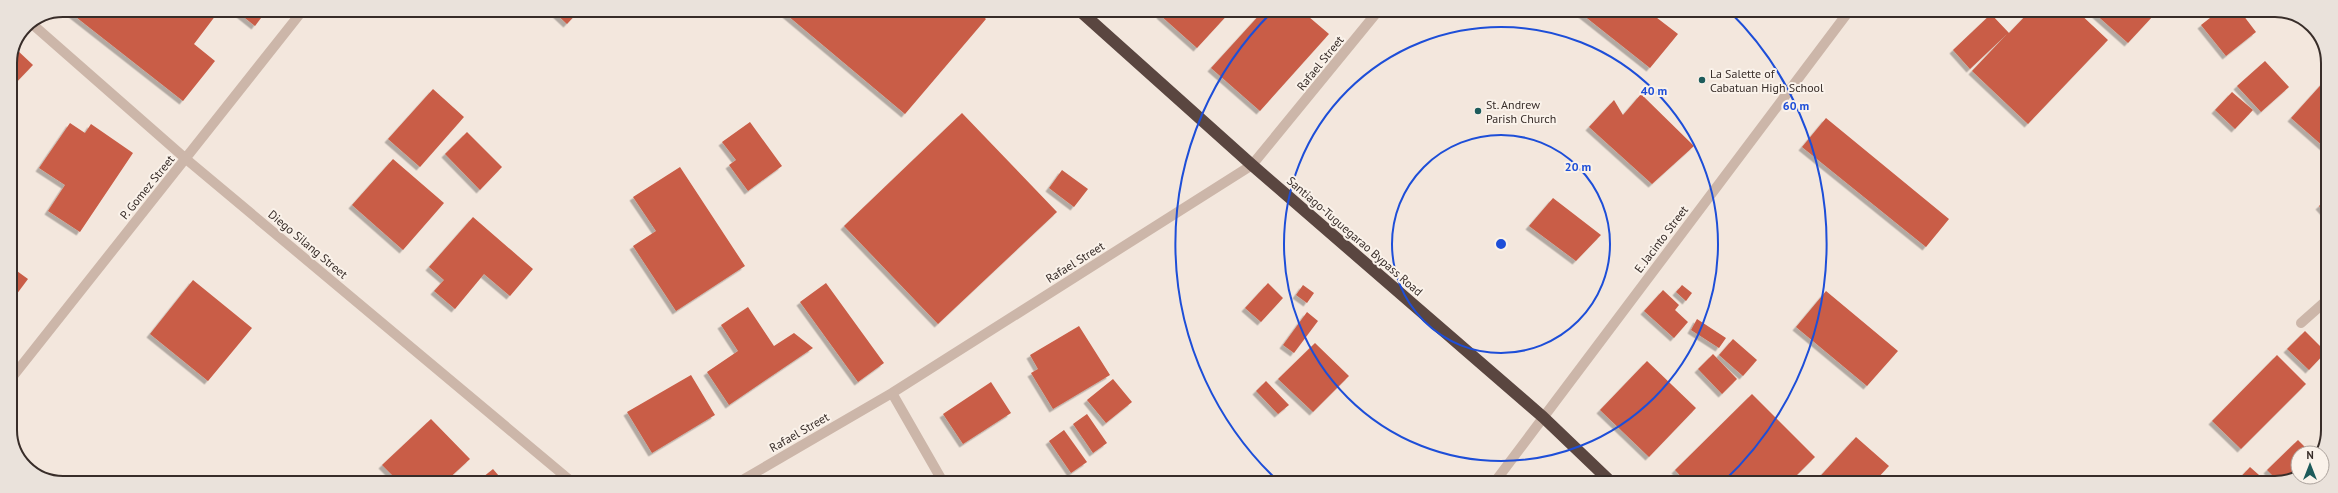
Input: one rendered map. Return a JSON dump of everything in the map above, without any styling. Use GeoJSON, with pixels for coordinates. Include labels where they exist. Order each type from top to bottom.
{"type":"FeatureCollection","features":[{"type":"Feature","properties":{"kind":"highway","name":"Santiago-Tuguegarao Bypass Road"},"geometry":{"type":"LineString","coordinates":[[1087,17],[1252,165],[1543,417],[1605,476]]}},
{"type":"Feature","properties":{"kind":"street","name":"P. Gomez Street"},"geometry":{"type":"LineString","coordinates":[[17,371],[298,17]]}},
{"type":"Feature","properties":{"kind":"street","name":"Rafael Street"},"geometry":{"type":"LineString","coordinates":[[749,476],[892,393],[1252,165],[1373,17]]}},
{"type":"Feature","properties":{"kind":"street","name":"E. Jacinto Street"},"geometry":{"type":"LineString","coordinates":[[1499,476],[1844,17]]}},
{"type":"Feature","properties":{"kind":"street","name":"Diego Silang Street"},"geometry":{"type":"LineString","coordinates":[[35,26],[186,159],[565,476]]}},
{"type":"Feature","properties":{"kind":"street"},"geometry":{"type":"LineString","coordinates":[[2301,323],[2321,305]]}},
{"type":"Feature","properties":{"kind":"street"},"geometry":{"type":"LineString","coordinates":[[892,393],[940,476]]}},
{"type":"Feature","properties":{"kind":"building"},"geometry":{"type":"Polygon","coordinates":[[[76,17],[214,17],[194,44],[215,61],[183,101],[76,17]]]}},
{"type":"Feature","properties":{"kind":"building"},"geometry":{"type":"Polygon","coordinates":[[[244,17],[262,17],[255,26],[244,17]]]}},
{"type":"Feature","properties":{"kind":"building"},"geometry":{"type":"Polygon","coordinates":[[[560,17],[574,17],[567,24],[560,17]]]}},
{"type":"Feature","properties":{"kind":"building"},"geometry":{"type":"Polygon","coordinates":[[[789,17],[984,17],[986,19],[905,114],[789,17]]]}},
{"type":"Feature","properties":{"kind":"building"},"geometry":{"type":"Polygon","coordinates":[[[1162,17],[1225,17],[1197,48],[1162,17]]]}},
{"type":"Feature","properties":{"kind":"building"},"geometry":{"type":"Polygon","coordinates":[[[1258,17],[1309,17],[1329,34],[1260,111],[1211,68],[1258,17]]]}},
{"type":"Feature","properties":{"kind":"building"},"geometry":{"type":"Polygon","coordinates":[[[1586,17],[1656,17],[1678,34],[1650,68],[1586,17]]]}},
{"type":"Feature","properties":{"kind":"building"},"geometry":{"type":"Polygon","coordinates":[[[1988,17],[1994,17],[2009,33],[2024,17],[2083,17],[2108,40],[2028,124],[1972,71],[2007,34],[1970,69],[1953,50],[1988,17]]]}},
{"type":"Feature","properties":{"kind":"building"},"geometry":{"type":"Polygon","coordinates":[[[2099,17],[2152,17],[2128,43],[2099,17]]]}},
{"type":"Feature","properties":{"kind":"building"},"geometry":{"type":"Polygon","coordinates":[[[2211,17],[2245,17],[2256,32],[2226,56],[2201,25],[2211,17]]]}},
{"type":"Feature","properties":{"kind":"building"},"geometry":{"type":"Polygon","coordinates":[[[19,51],[33,65],[17,82],[19,51]]]}},
{"type":"Feature","properties":{"kind":"building"},"geometry":{"type":"Polygon","coordinates":[[[2265,61],[2289,87],[2261,112],[2237,86],[2265,61]]]}},
{"type":"Feature","properties":{"kind":"building"},"geometry":{"type":"Polygon","coordinates":[[[2321,85],[2321,144],[2291,118],[2321,85]]]}},
{"type":"Feature","properties":{"kind":"building"},"geometry":{"type":"Polygon","coordinates":[[[433,89],[464,117],[420,167],[388,139],[433,89]]]}},
{"type":"Feature","properties":{"kind":"building"},"geometry":{"type":"Polygon","coordinates":[[[2232,92],[2253,110],[2235,129],[2215,110],[2232,92]]]}},
{"type":"Feature","properties":{"kind":"building"},"geometry":{"type":"Polygon","coordinates":[[[1641,94],[1694,146],[1652,184],[1589,127],[1614,100],[1623,115],[1641,94]]]}},
{"type":"Feature","properties":{"kind":"building"},"geometry":{"type":"Polygon","coordinates":[[[962,113],[1057,212],[938,324],[844,226],[962,113]]]}},
{"type":"Feature","properties":{"kind":"building"},"geometry":{"type":"Polygon","coordinates":[[[1826,118],[1949,219],[1926,247],[1802,147],[1826,118]]]}},
{"type":"Feature","properties":{"kind":"building"},"geometry":{"type":"Polygon","coordinates":[[[750,122],[782,166],[748,191],[729,165],[736,160],[722,142],[750,122]]]}},
{"type":"Feature","properties":{"kind":"building"},"geometry":{"type":"Polygon","coordinates":[[[70,123],[85,133],[91,124],[133,153],[80,232],[48,211],[65,185],[39,168],[70,123]]]}},
{"type":"Feature","properties":{"kind":"building"},"geometry":{"type":"Polygon","coordinates":[[[467,132],[502,167],[480,190],[445,154],[467,132]]]}},
{"type":"Feature","properties":{"kind":"building"},"geometry":{"type":"Polygon","coordinates":[[[393,159],[444,203],[403,250],[352,205],[393,159]]]}},
{"type":"Feature","properties":{"kind":"building"},"geometry":{"type":"Polygon","coordinates":[[[680,167],[745,266],[676,311],[633,246],[656,231],[633,197],[680,167]]]}},
{"type":"Feature","properties":{"kind":"building"},"geometry":{"type":"Polygon","coordinates":[[[1062,170],[1088,189],[1074,207],[1049,188],[1062,170]]]}},
{"type":"Feature","properties":{"kind":"building"},"geometry":{"type":"Polygon","coordinates":[[[1553,198],[1601,235],[1576,261],[1529,226],[1553,198]]]}},
{"type":"Feature","properties":{"kind":"building"},"geometry":{"type":"Polygon","coordinates":[[[473,217],[533,269],[510,296],[484,274],[455,309],[434,291],[444,280],[429,267],[473,217]]]}},
{"type":"Feature","properties":{"kind":"building"},"geometry":{"type":"Polygon","coordinates":[[[17,271],[28,279],[17,294],[17,271]]]}},
{"type":"Feature","properties":{"kind":"building"},"geometry":{"type":"Polygon","coordinates":[[[193,280],[252,328],[208,381],[150,334],[193,280]]]}},
{"type":"Feature","properties":{"kind":"building"},"geometry":{"type":"Polygon","coordinates":[[[826,283],[884,363],[858,382],[800,302],[826,283]]]}},
{"type":"Feature","properties":{"kind":"building"},"geometry":{"type":"Polygon","coordinates":[[[1268,283],[1283,298],[1261,322],[1245,308],[1268,283]]]}},
{"type":"Feature","properties":{"kind":"building"},"geometry":{"type":"Polygon","coordinates":[[[1303,285],[1314,293],[1307,303],[1296,295],[1303,285]]]}},
{"type":"Feature","properties":{"kind":"building"},"geometry":{"type":"Polygon","coordinates":[[[1682,285],[1692,293],[1686,301],[1676,292],[1682,285]]]}},
{"type":"Feature","properties":{"kind":"building"},"geometry":{"type":"Polygon","coordinates":[[[1663,290],[1679,305],[1675,310],[1688,322],[1674,338],[1644,311],[1663,290]]]}},
{"type":"Feature","properties":{"kind":"building"},"geometry":{"type":"Polygon","coordinates":[[[1826,291],[1898,351],[1867,386],[1796,327],[1826,291]]]}},
{"type":"Feature","properties":{"kind":"building"},"geometry":{"type":"Polygon","coordinates":[[[748,307],[774,346],[794,333],[813,348],[729,405],[707,372],[738,351],[721,325],[748,307]]]}},
{"type":"Feature","properties":{"kind":"building"},"geometry":{"type":"Polygon","coordinates":[[[1307,312],[1318,321],[1294,353],[1283,345],[1307,312]]]}},
{"type":"Feature","properties":{"kind":"building"},"geometry":{"type":"Polygon","coordinates":[[[1697,319],[1726,338],[1719,348],[1691,330],[1697,319]]]}},
{"type":"Feature","properties":{"kind":"building"},"geometry":{"type":"Polygon","coordinates":[[[1079,326],[1110,375],[1053,409],[1031,373],[1038,369],[1030,355],[1079,326]]]}},
{"type":"Feature","properties":{"kind":"building"},"geometry":{"type":"Polygon","coordinates":[[[2305,331],[2321,347],[2321,357],[2309,370],[2287,349],[2305,331]]]}},
{"type":"Feature","properties":{"kind":"building"},"geometry":{"type":"Polygon","coordinates":[[[1733,339],[1757,360],[1743,376],[1719,355],[1733,339]]]}},
{"type":"Feature","properties":{"kind":"building"},"geometry":{"type":"Polygon","coordinates":[[[1315,343],[1349,376],[1313,412],[1278,379],[1315,343]]]}},
{"type":"Feature","properties":{"kind":"building"},"geometry":{"type":"Polygon","coordinates":[[[1713,354],[1737,379],[1722,394],[1698,369],[1713,354]]]}},
{"type":"Feature","properties":{"kind":"building"},"geometry":{"type":"Polygon","coordinates":[[[2277,355],[2306,384],[2241,449],[2212,421],[2277,355]]]}},
{"type":"Feature","properties":{"kind":"building"},"geometry":{"type":"Polygon","coordinates":[[[1647,361],[1696,408],[1649,457],[1600,410],[1647,361]]]}},
{"type":"Feature","properties":{"kind":"building"},"geometry":{"type":"Polygon","coordinates":[[[691,375],[715,415],[652,453],[627,412],[691,375]]]}},
{"type":"Feature","properties":{"kind":"building"},"geometry":{"type":"Polygon","coordinates":[[[1113,379],[1132,402],[1106,423],[1087,400],[1113,379]]]}},
{"type":"Feature","properties":{"kind":"building"},"geometry":{"type":"Polygon","coordinates":[[[1266,381],[1289,405],[1278,414],[1256,391],[1266,381]]]}},
{"type":"Feature","properties":{"kind":"building"},"geometry":{"type":"Polygon","coordinates":[[[991,382],[1011,413],[963,444],[943,414],[991,382]]]}},
{"type":"Feature","properties":{"kind":"building"},"geometry":{"type":"Polygon","coordinates":[[[1752,394],[1815,457],[1796,476],[1681,476],[1675,470],[1752,394]]]}},
{"type":"Feature","properties":{"kind":"building"},"geometry":{"type":"Polygon","coordinates":[[[1087,414],[1107,443],[1093,453],[1073,424],[1087,414]]]}},
{"type":"Feature","properties":{"kind":"building"},"geometry":{"type":"Polygon","coordinates":[[[431,419],[470,459],[452,476],[393,476],[382,465],[431,419]]]}},
{"type":"Feature","properties":{"kind":"building"},"geometry":{"type":"Polygon","coordinates":[[[1064,430],[1087,462],[1071,473],[1049,441],[1064,430]]]}},
{"type":"Feature","properties":{"kind":"building"},"geometry":{"type":"Polygon","coordinates":[[[1856,437],[1889,466],[1880,476],[1820,476],[1856,437]]]}},
{"type":"Feature","properties":{"kind":"building"},"geometry":{"type":"Polygon","coordinates":[[[2298,440],[2303,445],[2293,445],[2298,440]]]}},
{"type":"Feature","properties":{"kind":"building"},"geometry":{"type":"Polygon","coordinates":[[[2290,448],[2290,474],[2273,476],[2267,470],[2290,448]]]}},
{"type":"Feature","properties":{"kind":"building"},"geometry":{"type":"Polygon","coordinates":[[[2250,467],[2260,476],[2242,476],[2250,467]]]}},
{"type":"Feature","properties":{"kind":"building"},"geometry":{"type":"Polygon","coordinates":[[[493,469],[499,476],[484,476],[493,469]]]}},
{"type":"Feature","properties":{"kind":"place","name":"La Salette of Cabatuan High School"},"geometry":{"type":"Point","coordinates":[1702,80]}},
{"type":"Feature","properties":{"kind":"place","name":"St. Andrew Parish Church"},"geometry":{"type":"Point","coordinates":[1478,111]}}]}
